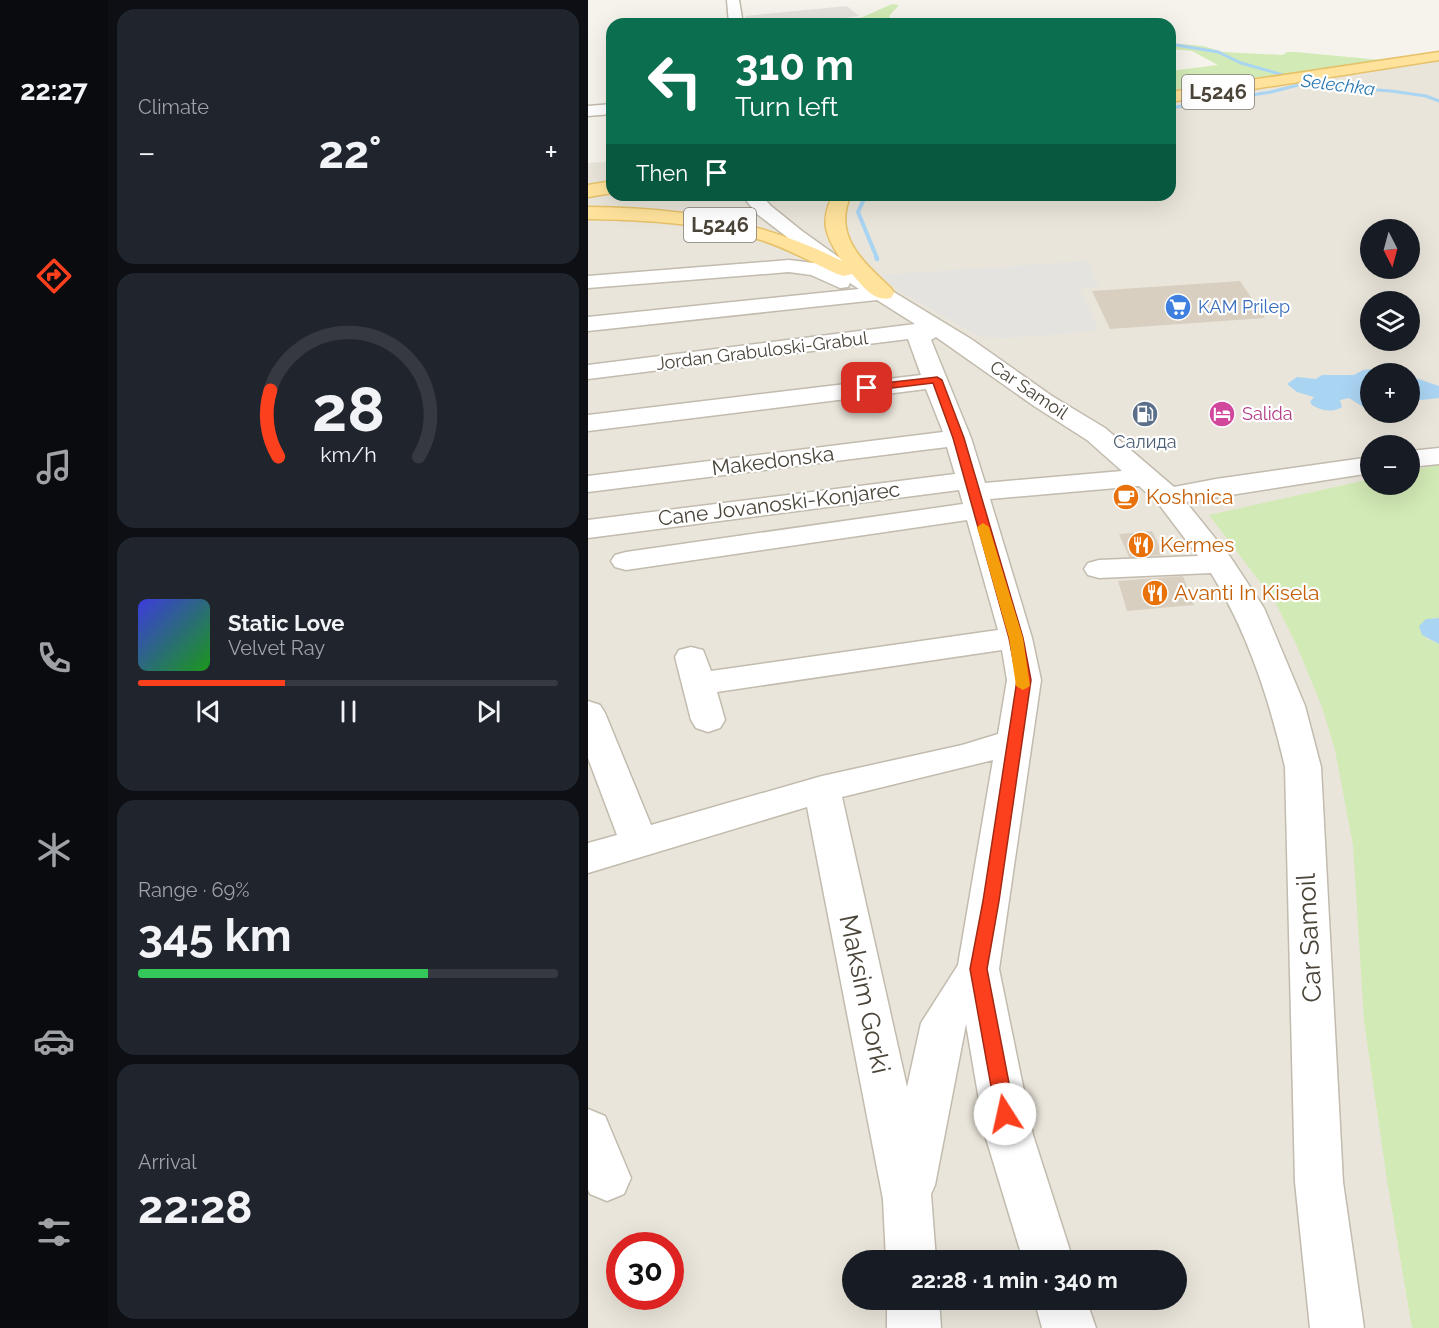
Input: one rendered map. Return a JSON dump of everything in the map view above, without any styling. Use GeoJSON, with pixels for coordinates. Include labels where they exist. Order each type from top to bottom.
{"type":"FeatureCollection","features":[{"type":"Feature","properties":{"kind":"main road","name":"L5246"},"geometry":{"type":"LineString","coordinates":[[1176,96],[1439,56]]}},
{"type":"Feature","properties":{"kind":"main road"},"geometry":{"type":"LineString","coordinates":[[588,189],[606,186]]}},
{"type":"Feature","properties":{"kind":"main road","name":"L5246"},"geometry":{"type":"LineString","coordinates":[[839,201],[834,213],[834,226],[841,244],[864,275],[872,294]]}},
{"type":"Feature","properties":{"kind":"main road","name":"L5246"},"geometry":{"type":"LineString","coordinates":[[588,213],[690,219],[722,226],[792,245],[844,270]]}},
{"type":"Feature","properties":{"kind":"street"},"geometry":{"type":"LineString","coordinates":[[733,0],[735,18]]}},
{"type":"Feature","properties":{"kind":"street"},"geometry":{"type":"LineString","coordinates":[[588,111],[606,110]]}},
{"type":"Feature","properties":{"kind":"street","name":"L5246"},"geometry":{"type":"LineString","coordinates":[[756,201],[780,223],[844,270],[872,294]]}},
{"type":"Feature","properties":{"kind":"street"},"geometry":{"type":"LineString","coordinates":[[588,282],[789,266],[816,269],[872,294]]}},
{"type":"Feature","properties":{"kind":"street"},"geometry":{"type":"LineString","coordinates":[[588,324],[872,294]]}},
{"type":"Feature","properties":{"kind":"street","name":"Car Samoil"},"geometry":{"type":"LineString","coordinates":[[872,294],[935,328],[1096,434],[1157,487],[1220,564],[1248,608],[1288,706],[1303,767],[1319,1182],[1337,1328]]}},
{"type":"Feature","properties":{"kind":"street"},"geometry":{"type":"LineString","coordinates":[[935,328],[919,338],[958,438],[1016,638],[1024,680],[978,969],[1009,1135],[1045,1250]]}},
{"type":"Feature","properties":{"kind":"street","name":"Jordan Grabuloski-Grabul"},"geometry":{"type":"LineString","coordinates":[[588,372],[841,342],[935,328]]}},
{"type":"Feature","properties":{"kind":"street"},"geometry":{"type":"LineString","coordinates":[[588,423],[934,374],[979,357]]}},
{"type":"Feature","properties":{"kind":"street","name":"Makedonska"},"geometry":{"type":"LineString","coordinates":[[588,484],[958,438]]}},
{"type":"Feature","properties":{"kind":"street"},"geometry":{"type":"LineString","coordinates":[[1420,458],[1439,456]]}},
{"type":"Feature","properties":{"kind":"street"},"geometry":{"type":"LineString","coordinates":[[1157,487],[1216,487],[1360,467]]}},
{"type":"Feature","properties":{"kind":"street","name":"Cane Jovanoski-Konjarec"},"geometry":{"type":"LineString","coordinates":[[588,528],[973,494],[1157,487]]}},
{"type":"Feature","properties":{"kind":"street","name":"Cane Jovanoski-Konjarec"},"geometry":{"type":"LineString","coordinates":[[626,561],[973,494]]}},
{"type":"Feature","properties":{"kind":"street"},"geometry":{"type":"LineString","coordinates":[[1099,569],[1220,564]]}},
{"type":"Feature","properties":{"kind":"street"},"geometry":{"type":"LineString","coordinates":[[708,720],[695,670],[1016,638]]}},
{"type":"Feature","properties":{"kind":"street"},"geometry":{"type":"LineString","coordinates":[[588,712],[639,842]]}},
{"type":"Feature","properties":{"kind":"street"},"geometry":{"type":"LineString","coordinates":[[588,858],[822,789],[962,757],[1016,741]]}},
{"type":"Feature","properties":{"kind":"street","name":"Maksim Gorki"},"geometry":{"type":"LineString","coordinates":[[822,789],[908,1199],[911,1250]]}},
{"type":"Feature","properties":{"kind":"street","name":"Maksim Gorki"},"geometry":{"type":"LineString","coordinates":[[908,1199],[942,1023],[978,969]]}},
{"type":"Feature","properties":{"kind":"street"},"geometry":{"type":"LineString","coordinates":[[588,1131],[608,1178]]}},
{"type":"Feature","properties":{"kind":"street"},"geometry":{"type":"LineString","coordinates":[[913,1310],[914,1328]]}},
{"type":"Feature","properties":{"kind":"street"},"geometry":{"type":"LineString","coordinates":[[1063,1310],[1069,1328]]}},
{"type":"Feature","properties":{"kind":"shaded area"},"geometry":{"type":"Polygon","coordinates":[[[847,6],[859,16],[746,18],[745,16],[847,6]]]}},
{"type":"Feature","properties":{"kind":"shaded area"},"geometry":{"type":"Polygon","coordinates":[[[1417,59],[1439,61],[1439,1328],[588,1328],[588,163],[606,162],[606,201],[1176,201],[1176,89],[1351,66],[1370,61],[1380,65],[1417,59]]]}},
{"type":"Feature","properties":{"kind":"shaded area"},"geometry":{"type":"Polygon","coordinates":[[[1087,261],[1099,288],[1080,288],[1099,329],[1078,333],[1005,338],[980,337],[901,292],[879,275],[1087,261]]]}},
{"type":"Feature","properties":{"kind":"green space"},"geometry":{"type":"Polygon","coordinates":[[[892,4],[899,5],[889,16],[890,18],[860,18],[892,4]]]}},
{"type":"Feature","properties":{"kind":"green space"},"geometry":{"type":"Polygon","coordinates":[[[1176,44],[1203,46],[1223,52],[1283,55],[1287,52],[1295,52],[1381,60],[1410,56],[1417,59],[1380,65],[1370,61],[1351,66],[1176,89],[1176,70],[1218,65],[1192,51],[1176,50],[1176,44]]]}},
{"type":"Feature","properties":{"kind":"green space"},"geometry":{"type":"Polygon","coordinates":[[[1439,465],[1439,618],[1433,618],[1419,630],[1427,639],[1439,644],[1439,1328],[1412,1328],[1387,1180],[1364,1021],[1353,845],[1335,750],[1322,707],[1296,644],[1274,600],[1209,515],[1360,481],[1360,495],[1420,495],[1420,468],[1439,465]]]}},
{"type":"Feature","properties":{"kind":"water"},"geometry":{"type":"Polygon","coordinates":[[[1360,372],[1360,405],[1349,398],[1340,400],[1342,407],[1331,411],[1312,405],[1310,402],[1314,397],[1297,392],[1287,384],[1297,377],[1316,379],[1322,375],[1354,375],[1360,372]]]}},
{"type":"Feature","properties":{"kind":"water"},"geometry":{"type":"Polygon","coordinates":[[[1420,379],[1439,386],[1439,398],[1421,400],[1420,379]]]}},
{"type":"Feature","properties":{"kind":"water"},"geometry":{"type":"Polygon","coordinates":[[[1439,618],[1439,644],[1422,635],[1419,626],[1426,619],[1439,618]]]}},
{"type":"Feature","properties":{"kind":"building","name":"KAM Prilep"},"geometry":{"type":"Polygon","coordinates":[[[1240,281],[1265,318],[1110,329],[1092,291],[1240,281]]]}},
{"type":"Feature","properties":{"kind":"building","name":"Kermes"},"geometry":{"type":"Polygon","coordinates":[[[1152,531],[1164,555],[1129,557],[1119,534],[1152,531]]]}},
{"type":"Feature","properties":{"kind":"building","name":"Avanti In Kisela"},"geometry":{"type":"Polygon","coordinates":[[[1183,576],[1194,605],[1127,611],[1118,581],[1183,576]]]}},
{"type":"Feature","properties":{"kind":"waterway","name":"Selechka"},"geometry":{"type":"LineString","coordinates":[[1176,45],[1218,52],[1241,63],[1308,82],[1307,85],[1391,91],[1426,96],[1439,101]]}},
{"type":"Feature","properties":{"kind":"waterway"},"geometry":{"type":"LineString","coordinates":[[1176,107],[1271,92],[1306,83]]}},
{"type":"Feature","properties":{"kind":"waterway"},"geometry":{"type":"LineString","coordinates":[[863,201],[858,212],[877,258]]}},
{"type":"Feature","properties":{"kind":"slow traffic"},"geometry":{"type":"LineString","coordinates":[[983,527],[1016,638],[1024,680],[1023,686]]}},
{"type":"Feature","properties":{"kind":"place","name":"KAM Prilep"},"geometry":{"type":"Point","coordinates":[1178,307]}},
{"type":"Feature","properties":{"kind":"place","name":"Салида"},"geometry":{"type":"Point","coordinates":[1145,414]}},
{"type":"Feature","properties":{"kind":"place","name":"Salida"},"geometry":{"type":"Point","coordinates":[1222,414]}},
{"type":"Feature","properties":{"kind":"place","name":"Koshnica"},"geometry":{"type":"Point","coordinates":[1126,497]}},
{"type":"Feature","properties":{"kind":"place","name":"Kermes"},"geometry":{"type":"Point","coordinates":[1141,545]}},
{"type":"Feature","properties":{"kind":"place","name":"Avanti In Kisela"},"geometry":{"type":"Point","coordinates":[1155,593]}},
{"type":"Feature","properties":{"kind":"route"},"geometry":{"type":"LineString","coordinates":[[867,388],[937,380],[958,438],[977,510],[998,574],[1016,638],[1024,680],[991,901],[978,969],[1005,1114]]}}]}
